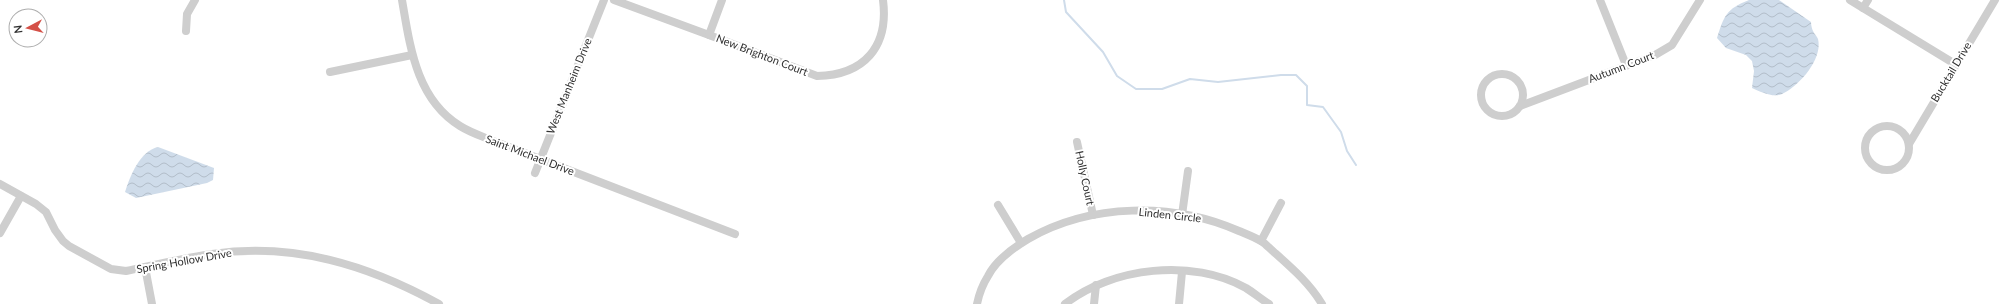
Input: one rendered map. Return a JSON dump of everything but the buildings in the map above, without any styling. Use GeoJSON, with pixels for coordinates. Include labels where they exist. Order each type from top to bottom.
{"type":"FeatureCollection","features":[{"type":"Feature","properties":{"kind":"street"},"geometry":{"type":"LineString","coordinates":[[186,31],[187,14],[195,0]]}},
{"type":"Feature","properties":{"kind":"street","name":"Saint Michael Drive"},"geometry":{"type":"LineString","coordinates":[[402,0],[412,55],[423,85],[446,115],[460,126],[735,234]]}},
{"type":"Feature","properties":{"kind":"street","name":"West Manheim Drive"},"geometry":{"type":"LineString","coordinates":[[535,173],[604,0]]}},
{"type":"Feature","properties":{"kind":"street","name":"New Brighton Court"},"geometry":{"type":"LineString","coordinates":[[614,0],[709,35],[797,70],[817,76],[834,76],[850,71],[862,63],[878,44],[884,29],[885,15],[883,0]]}},
{"type":"Feature","properties":{"kind":"street","name":"New Brighton Court"},"geometry":{"type":"LineString","coordinates":[[709,35],[722,0]]}},
{"type":"Feature","properties":{"kind":"street"},"geometry":{"type":"LineString","coordinates":[[1600,0],[1626,65]]}},
{"type":"Feature","properties":{"kind":"street","name":"Autumn Court"},"geometry":{"type":"LineString","coordinates":[[1520,106],[1523,100],[1522,88],[1519,82],[1510,75],[1498,74],[1489,78],[1483,85],[1481,93],[1484,106],[1492,113],[1499,116],[1509,115],[1520,106],[1655,55],[1672,45],[1700,0]]}},
{"type":"Feature","properties":{"kind":"street"},"geometry":{"type":"LineString","coordinates":[[1850,0],[1955,64]]}},
{"type":"Feature","properties":{"kind":"street"},"geometry":{"type":"LineString","coordinates":[[1863,8],[1868,0]]}},
{"type":"Feature","properties":{"kind":"street","name":"Bucktail Drive"},"geometry":{"type":"LineString","coordinates":[[1909,144],[1903,133],[1895,127],[1888,125],[1880,126],[1870,133],[1864,148],[1868,159],[1875,166],[1887,170],[1894,169],[1906,160],[1909,144],[1955,64],[1995,0]]}},
{"type":"Feature","properties":{"kind":"street"},"geometry":{"type":"LineString","coordinates":[[330,72],[412,55]]}},
{"type":"Feature","properties":{"kind":"street","name":"Holly Court"},"geometry":{"type":"LineString","coordinates":[[1077,142],[1093,215]]}},
{"type":"Feature","properties":{"kind":"street"},"geometry":{"type":"LineString","coordinates":[[1182,215],[1188,171]]}},
{"type":"Feature","properties":{"kind":"street","name":"Spring Hollow Drive"},"geometry":{"type":"LineString","coordinates":[[0,184],[36,204],[46,212],[62,241],[112,269],[126,271],[212,254],[238,252],[274,252],[321,257],[355,266],[384,277],[439,304]]}},
{"type":"Feature","properties":{"kind":"street"},"geometry":{"type":"LineString","coordinates":[[0,233],[21,196]]}},
{"type":"Feature","properties":{"kind":"street"},"geometry":{"type":"LineString","coordinates":[[1261,241],[1281,203]]}},
{"type":"Feature","properties":{"kind":"street"},"geometry":{"type":"LineString","coordinates":[[998,205],[1021,243]]}},
{"type":"Feature","properties":{"kind":"street","name":"Linden Circle"},"geometry":{"type":"LineString","coordinates":[[977,304],[988,275],[1004,256],[1021,243],[1069,221],[1093,215],[1138,211],[1203,218],[1217,222],[1261,241],[1293,268],[1322,304]]}},
{"type":"Feature","properties":{"kind":"street"},"geometry":{"type":"LineString","coordinates":[[145,267],[152,304]]}},
{"type":"Feature","properties":{"kind":"street"},"geometry":{"type":"LineString","coordinates":[[1065,304],[1096,285],[1131,274],[1155,270],[1209,275],[1245,288],[1266,303]]}},
{"type":"Feature","properties":{"kind":"street"},"geometry":{"type":"LineString","coordinates":[[1179,304],[1182,272]]}},
{"type":"Feature","properties":{"kind":"street"},"geometry":{"type":"LineString","coordinates":[[1094,304],[1096,285]]}},
{"type":"Feature","properties":{"kind":"water"},"geometry":{"type":"Polygon","coordinates":[[[1749,0],[1779,0],[1811,22],[1811,26],[1818,39],[1819,47],[1817,55],[1808,71],[1796,85],[1782,94],[1771,95],[1752,88],[1754,71],[1752,61],[1746,55],[1726,48],[1717,38],[1727,14],[1741,3],[1749,0]]]}},
{"type":"Feature","properties":{"kind":"water"},"geometry":{"type":"Polygon","coordinates":[[[158,147],[214,168],[213,180],[207,183],[136,198],[125,192],[133,172],[141,159],[146,153],[158,147]]]}},
{"type":"Feature","properties":{"kind":"waterway"},"geometry":{"type":"LineString","coordinates":[[1064,0],[1066,12],[1103,52],[1117,76],[1136,89],[1162,89],[1190,79],[1218,82],[1281,75],[1296,75],[1307,86],[1307,105],[1323,107],[1341,132],[1347,151],[1356,165]]}}]}
